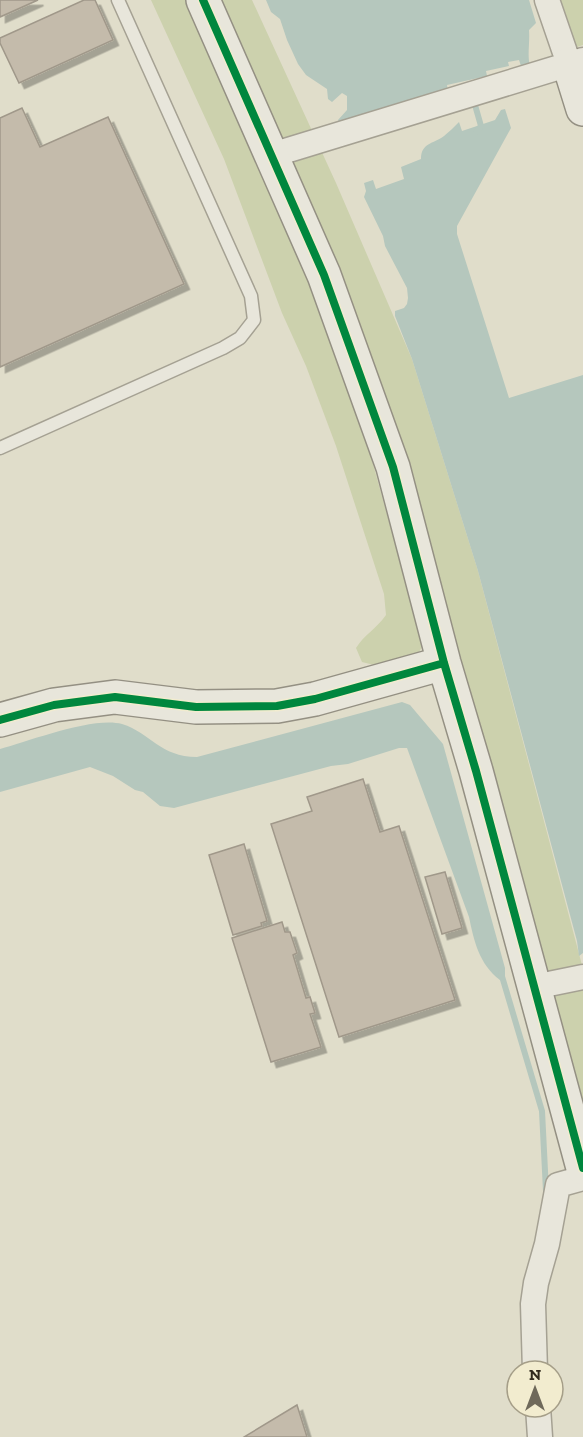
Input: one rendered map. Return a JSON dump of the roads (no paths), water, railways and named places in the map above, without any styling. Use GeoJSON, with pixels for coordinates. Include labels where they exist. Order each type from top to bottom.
{"type":"FeatureCollection","features":[{"type":"Feature","properties":{"kind":"street"},"geometry":{"type":"LineString","coordinates":[[203,0],[324,275],[393,467],[444,663],[476,771],[583,1168]]}},
{"type":"Feature","properties":{"kind":"street"},"geometry":{"type":"LineString","coordinates":[[547,0],[576,62],[583,110]]}},
{"type":"Feature","properties":{"kind":"street"},"geometry":{"type":"LineString","coordinates":[[272,155],[576,62]]}},
{"type":"Feature","properties":{"kind":"street"},"geometry":{"type":"LineString","coordinates":[[0,720],[54,705],[115,697],[196,706],[277,706],[315,699],[444,663]]}},
{"type":"Feature","properties":{"kind":"street"},"geometry":{"type":"LineString","coordinates":[[534,987],[583,977]]}},
{"type":"Feature","properties":{"kind":"street"},"geometry":{"type":"LineString","coordinates":[[535,1359],[533,1304],[558,1185],[583,1178]]}},
{"type":"Feature","properties":{"kind":"street"},"geometry":{"type":"LineString","coordinates":[[539,1419],[540,1437]]}},
{"type":"Feature","properties":{"kind":"lane"},"geometry":{"type":"LineString","coordinates":[[0,448],[223,348],[240,338],[254,320],[251,296],[118,0]]}},
{"type":"Feature","properties":{"kind":"waterway"},"geometry":{"type":"LineString","coordinates":[[473,98],[481,126],[477,131]]}},
{"type":"Feature","properties":{"kind":"waterway"},"geometry":{"type":"LineString","coordinates":[[501,973],[542,1111],[546,1191]]}}]}
